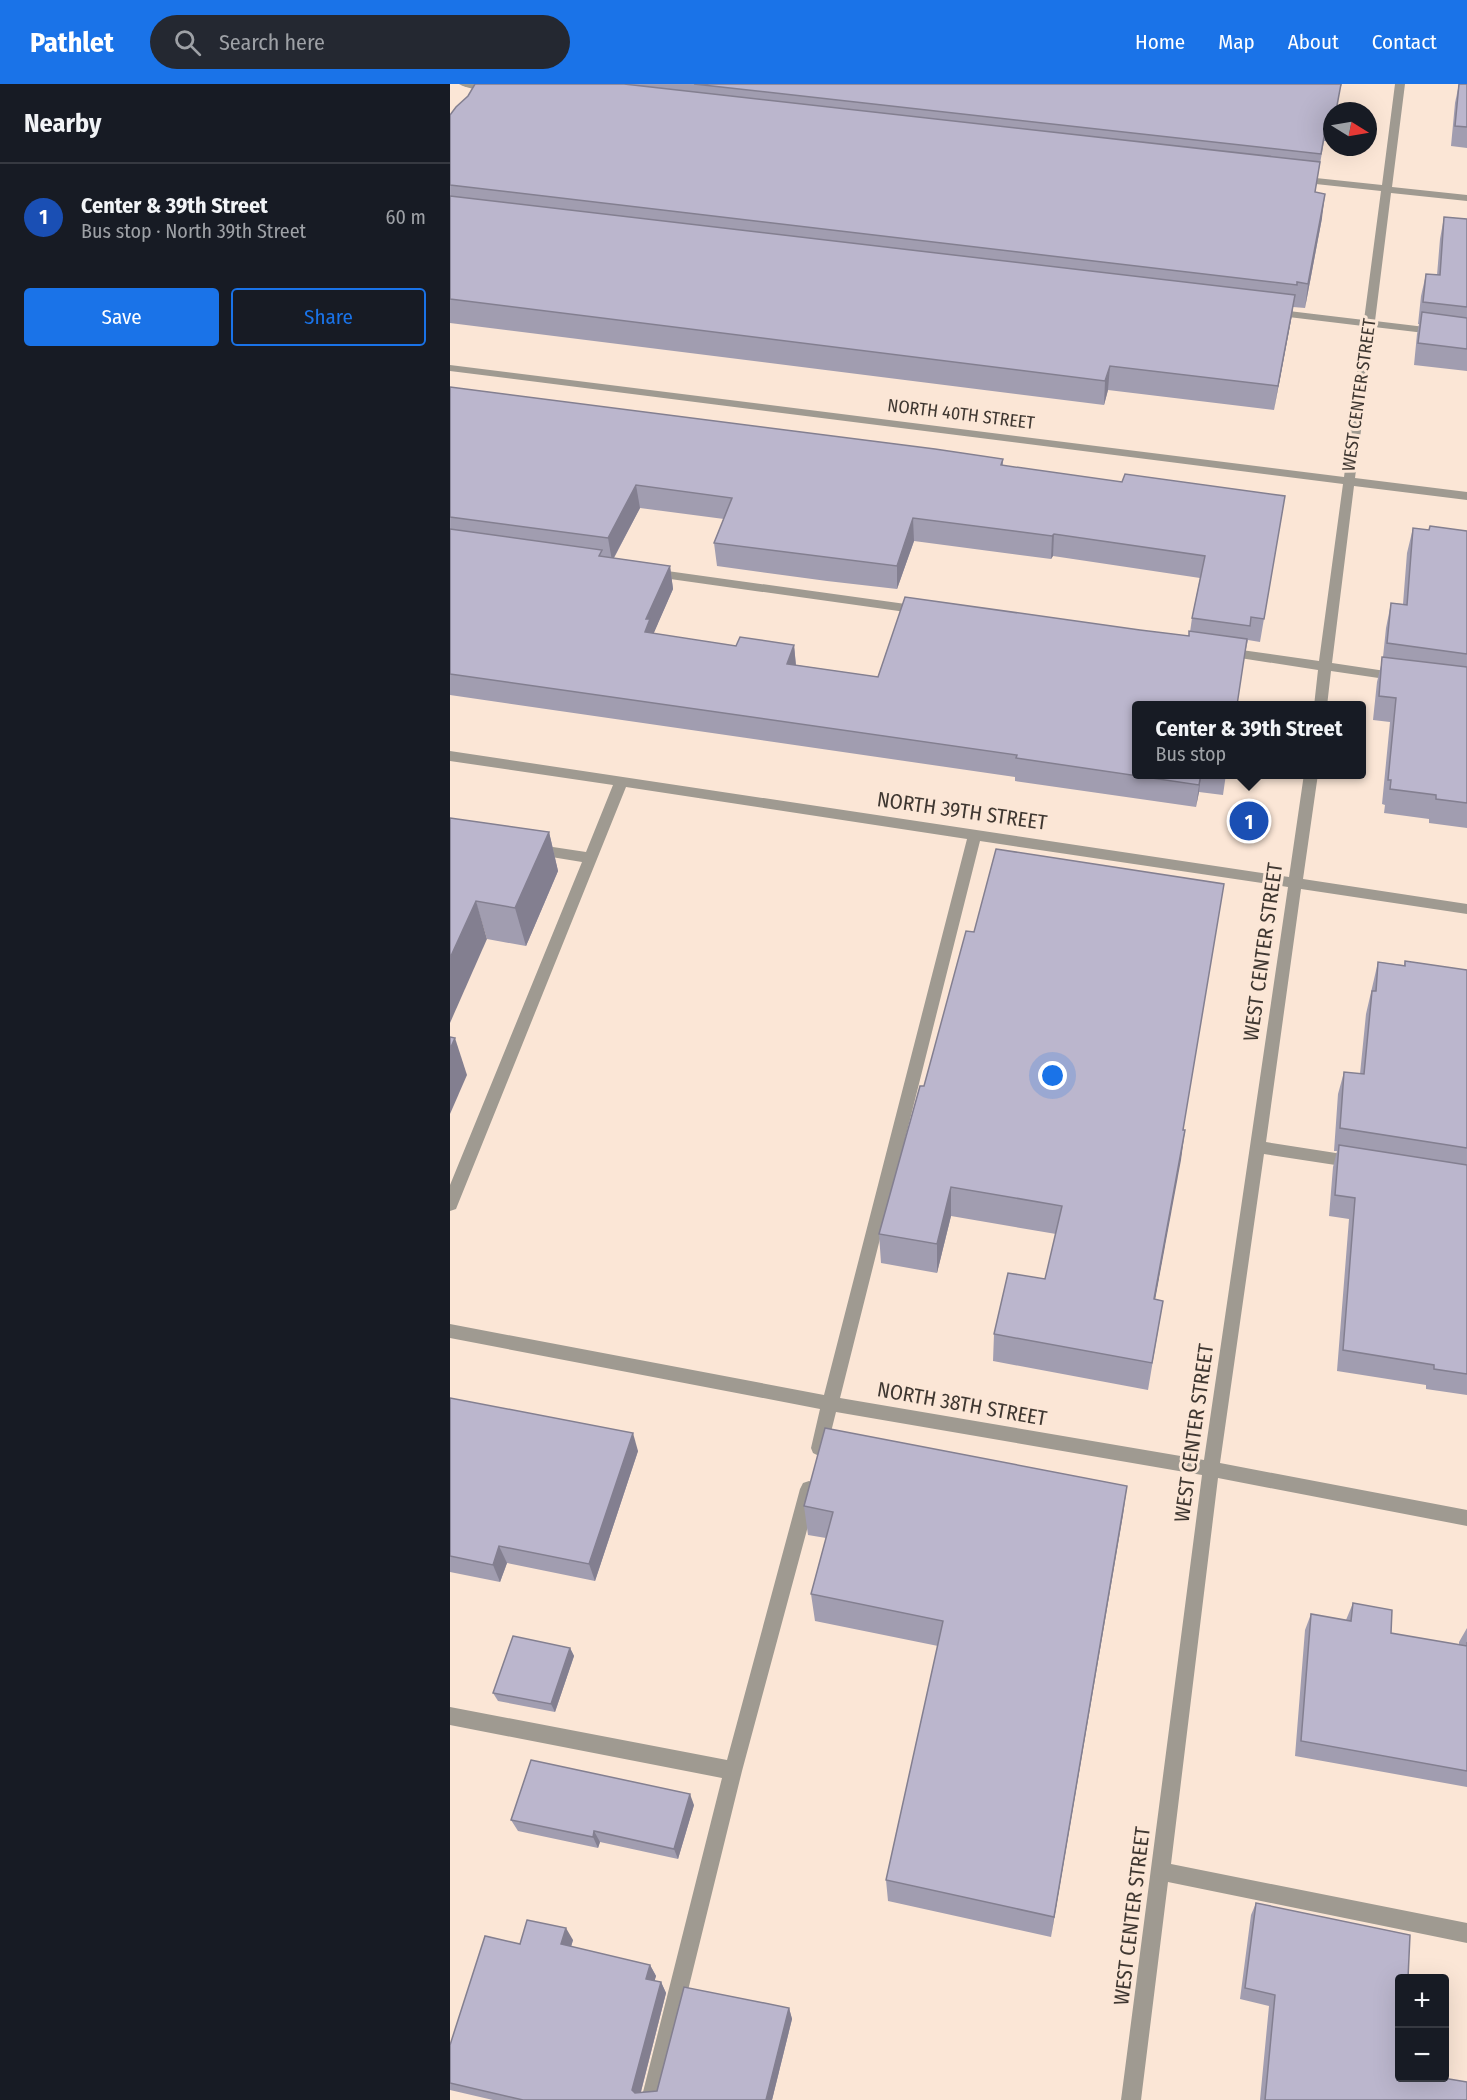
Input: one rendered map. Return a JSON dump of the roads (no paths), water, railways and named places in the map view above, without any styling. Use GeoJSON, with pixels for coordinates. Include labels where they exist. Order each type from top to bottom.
{"type":"FeatureCollection","features":[{"type":"Feature","properties":{"kind":"street"},"geometry":{"type":"LineString","coordinates":[[464,84],[504,88]]}},
{"type":"Feature","properties":{"kind":"street","name":"WEST CENTER STREET"},"geometry":{"type":"LineString","coordinates":[[1321,701],[1347,481],[1400,84]]}},
{"type":"Feature","properties":{"kind":"street"},"geometry":{"type":"LineString","coordinates":[[1282,177],[1467,198]]}},
{"type":"Feature","properties":{"kind":"street"},"geometry":{"type":"LineString","coordinates":[[1261,310],[1467,335]]}},
{"type":"Feature","properties":{"kind":"street","name":"NORTH 40TH STREET"},"geometry":{"type":"LineString","coordinates":[[450,368],[1467,496]]}},
{"type":"Feature","properties":{"kind":"street"},"geometry":{"type":"LineString","coordinates":[[638,571],[930,611]]}},
{"type":"Feature","properties":{"kind":"street"},"geometry":{"type":"LineString","coordinates":[[1209,650],[1409,678]]}},
{"type":"Feature","properties":{"kind":"street","name":"NORTH 39TH STREET"},"geometry":{"type":"LineString","coordinates":[[450,756],[1467,909]]}},
{"type":"Feature","properties":{"kind":"street","name":"WEST CENTER STREET"},"geometry":{"type":"LineString","coordinates":[[1131,2100],[1211,1469],[1310,779]]}},
{"type":"Feature","properties":{"kind":"street"},"geometry":{"type":"LineString","coordinates":[[450,1204],[621,782]]}},
{"type":"Feature","properties":{"kind":"street"},"geometry":{"type":"LineString","coordinates":[[651,2100],[733,1771],[831,1404],[975,835]]}},
{"type":"Feature","properties":{"kind":"street"},"geometry":{"type":"LineString","coordinates":[[514,846],[590,858]]}},
{"type":"Feature","properties":{"kind":"street"},"geometry":{"type":"LineString","coordinates":[[1257,1148],[1369,1164]]}},
{"type":"Feature","properties":{"kind":"street","name":"NORTH 38TH STREET"},"geometry":{"type":"LineString","coordinates":[[450,1331],[831,1404],[1211,1469],[1467,1518]]}},
{"type":"Feature","properties":{"kind":"street"},"geometry":{"type":"LineString","coordinates":[[450,1716],[733,1771]]}},
{"type":"Feature","properties":{"kind":"street"},"geometry":{"type":"LineString","coordinates":[[1160,1871],[1467,1933]]}},
{"type":"Feature","properties":{"kind":"place","name":"Center & 39th Street"},"geometry":{"type":"Point","coordinates":[1249,821]}}]}
